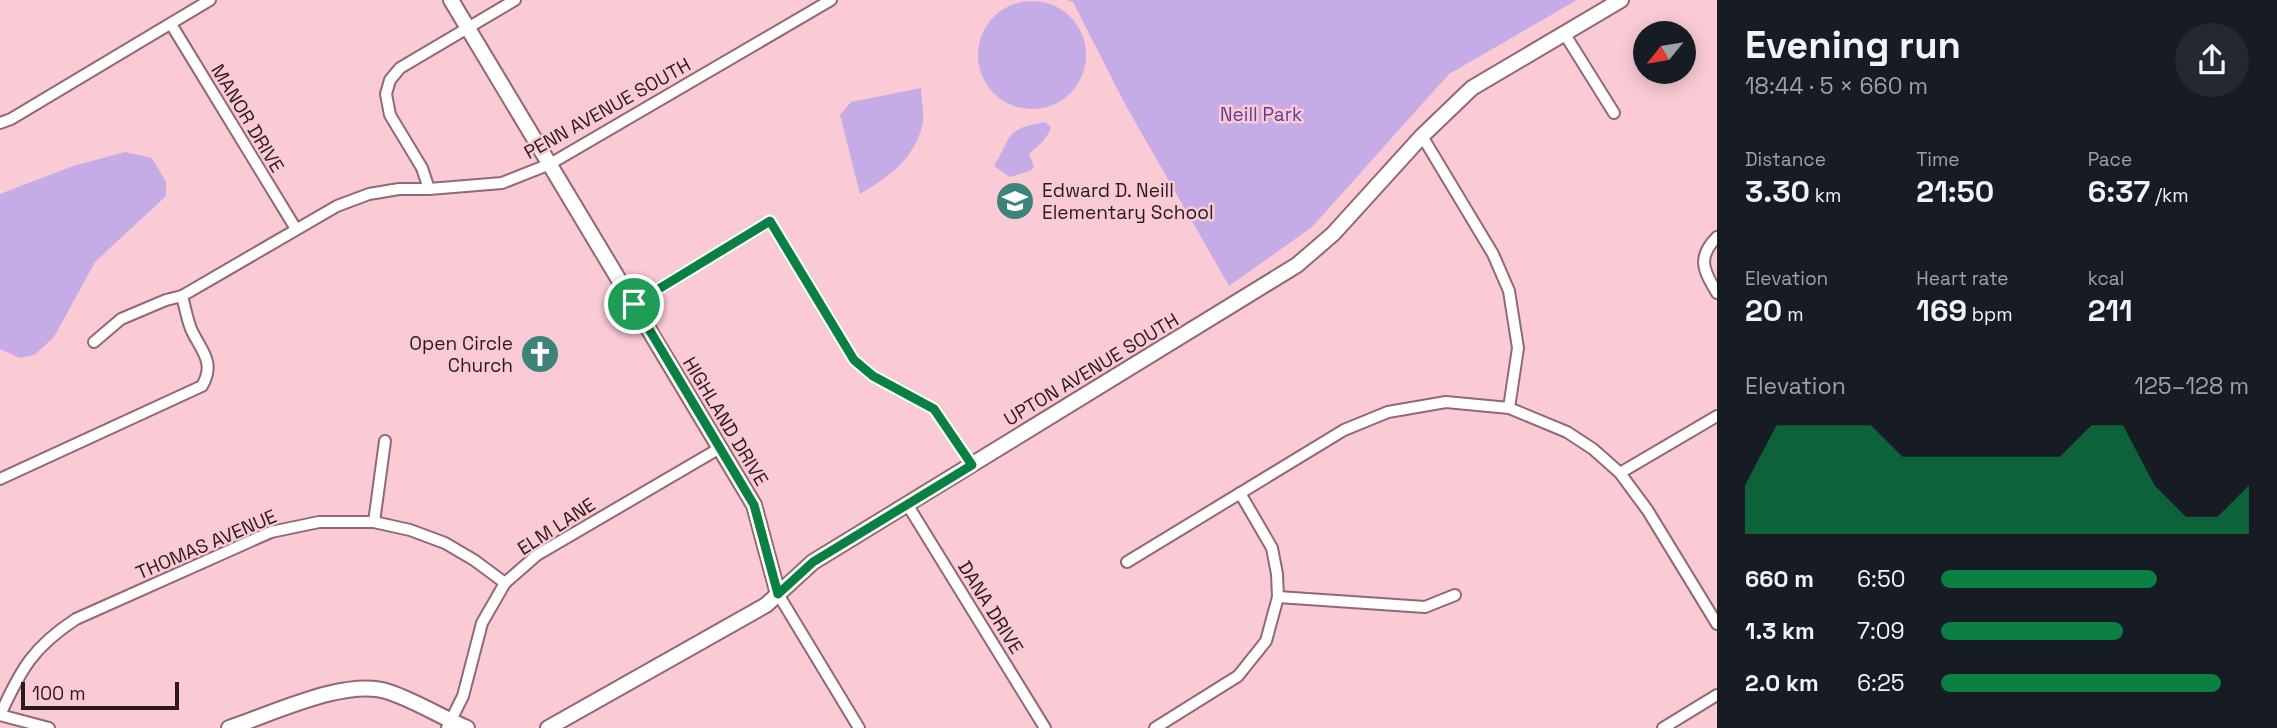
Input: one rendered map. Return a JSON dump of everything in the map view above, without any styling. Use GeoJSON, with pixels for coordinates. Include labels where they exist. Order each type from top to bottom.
{"type":"FeatureCollection","features":[{"type":"Feature","properties":{"kind":"street"},"geometry":{"type":"LineString","coordinates":[[6,121],[210,0]]}},
{"type":"Feature","properties":{"kind":"street","name":"HIGHLAND DRIVE"},"geometry":{"type":"LineString","coordinates":[[451,0],[754,505],[778,594],[859,728]]}},
{"type":"Feature","properties":{"kind":"street"},"geometry":{"type":"LineString","coordinates":[[429,189],[422,168],[390,115],[386,94],[390,80],[400,68],[515,0]]}},
{"type":"Feature","properties":{"kind":"street","name":"PENN AVENUE SOUTH"},"geometry":{"type":"LineString","coordinates":[[94,342],[121,319],[166,300],[183,296],[337,206],[369,194],[399,189],[502,183],[550,164],[831,0]]}},
{"type":"Feature","properties":{"kind":"street","name":"UPTON AVENUE SOUTH"},"geometry":{"type":"LineString","coordinates":[[548,728],[759,609],[813,562],[1297,265],[1333,234],[1422,136],[1472,88],[1621,0]]}},
{"type":"Feature","properties":{"kind":"street","name":"MANOR DRIVE"},"geometry":{"type":"LineString","coordinates":[[171,24],[296,229]]}},
{"type":"Feature","properties":{"kind":"street"},"geometry":{"type":"LineString","coordinates":[[1564,33],[1614,113]]}},
{"type":"Feature","properties":{"kind":"street"},"geometry":{"type":"LineString","coordinates":[[1422,136],[1493,254],[1509,291],[1517,348],[1509,408]]}},
{"type":"Feature","properties":{"kind":"street"},"geometry":{"type":"LineString","coordinates":[[634,304],[770,221],[854,360],[873,376],[934,409],[972,465]]}},
{"type":"Feature","properties":{"kind":"street"},"geometry":{"type":"LineString","coordinates":[[1717,237],[1708,246],[1703,260],[1706,274],[1717,293]]}},
{"type":"Feature","properties":{"kind":"street"},"geometry":{"type":"LineString","coordinates":[[0,479],[202,386],[208,375],[209,362],[191,329],[183,296]]}},
{"type":"Feature","properties":{"kind":"street"},"geometry":{"type":"LineString","coordinates":[[1127,562],[1344,430],[1388,412],[1446,402],[1509,408],[1567,432],[1593,449],[1620,473],[1648,511],[1717,624]]}},
{"type":"Feature","properties":{"kind":"street"},"geometry":{"type":"LineString","coordinates":[[1620,473],[1717,416]]}},
{"type":"Feature","properties":{"kind":"street"},"geometry":{"type":"LineString","coordinates":[[374,522],[385,441]]}},
{"type":"Feature","properties":{"kind":"street","name":"ELM LANE"},"geometry":{"type":"LineString","coordinates":[[449,724],[463,695],[482,623],[505,583],[537,555],[720,447]]}},
{"type":"Feature","properties":{"kind":"street"},"geometry":{"type":"LineString","coordinates":[[1155,728],[1238,676],[1266,640],[1278,597],[1277,574],[1272,548],[1240,493]]}},
{"type":"Feature","properties":{"kind":"street","name":"DANA DRIVE"},"geometry":{"type":"LineString","coordinates":[[908,504],[1045,728]]}},
{"type":"Feature","properties":{"kind":"street","name":"THOMAS AVENUE"},"geometry":{"type":"LineString","coordinates":[[0,715],[17,677],[32,655],[52,635],[76,619],[271,532],[319,522],[374,522],[410,530],[445,543],[505,583]]}},
{"type":"Feature","properties":{"kind":"street"},"geometry":{"type":"LineString","coordinates":[[1278,597],[1425,607],[1455,595]]}},
{"type":"Feature","properties":{"kind":"street"},"geometry":{"type":"LineString","coordinates":[[229,728],[341,690],[364,688],[388,691],[449,724],[467,728]]}},
{"type":"Feature","properties":{"kind":"street"},"geometry":{"type":"LineString","coordinates":[[1663,728],[1717,695]]}},
{"type":"Feature","properties":{"kind":"street"},"geometry":{"type":"LineString","coordinates":[[0,715],[49,728]]}},
{"type":"Feature","properties":{"kind":"green space","name":"Neill Park"},"geometry":{"type":"Polygon","coordinates":[[[1067,0],[1577,0],[1449,74],[1312,227],[1229,286],[1126,106],[1073,2],[1067,0]]]}},
{"type":"Feature","properties":{"kind":"green space"},"geometry":{"type":"Polygon","coordinates":[[[1032,1],[1053,5],[1071,16],[1082,34],[1086,55],[1082,76],[1071,94],[1053,105],[1032,109],[1011,105],[993,94],[982,76],[978,55],[982,34],[993,16],[1011,5],[1032,1]]]}},
{"type":"Feature","properties":{"kind":"green space"},"geometry":{"type":"Polygon","coordinates":[[[921,88],[923,121],[915,145],[900,165],[860,194],[840,115],[851,102],[921,88]]]}},
{"type":"Feature","properties":{"kind":"green space"},"geometry":{"type":"Polygon","coordinates":[[[1045,122],[1051,127],[1050,131],[1029,154],[1034,167],[1030,171],[1010,177],[994,166],[1011,135],[1022,127],[1045,122]]]}},
{"type":"Feature","properties":{"kind":"green space"},"geometry":{"type":"Polygon","coordinates":[[[125,152],[152,158],[166,182],[166,196],[95,262],[54,337],[34,355],[20,358],[0,349],[0,194],[73,166],[125,152]]]}},
{"type":"Feature","properties":{"kind":"place","name":"Edward D. Neill Elementary School"},"geometry":{"type":"Point","coordinates":[1015,201]}},
{"type":"Feature","properties":{"kind":"place","name":"Open Circle Church"},"geometry":{"type":"Point","coordinates":[540,354]}},
{"type":"Feature","properties":{"kind":"route"},"geometry":{"type":"LineString","coordinates":[[770,221],[854,360],[873,376],[934,409],[972,465],[813,562],[778,594],[754,505],[634,304],[770,221]]}}]}
